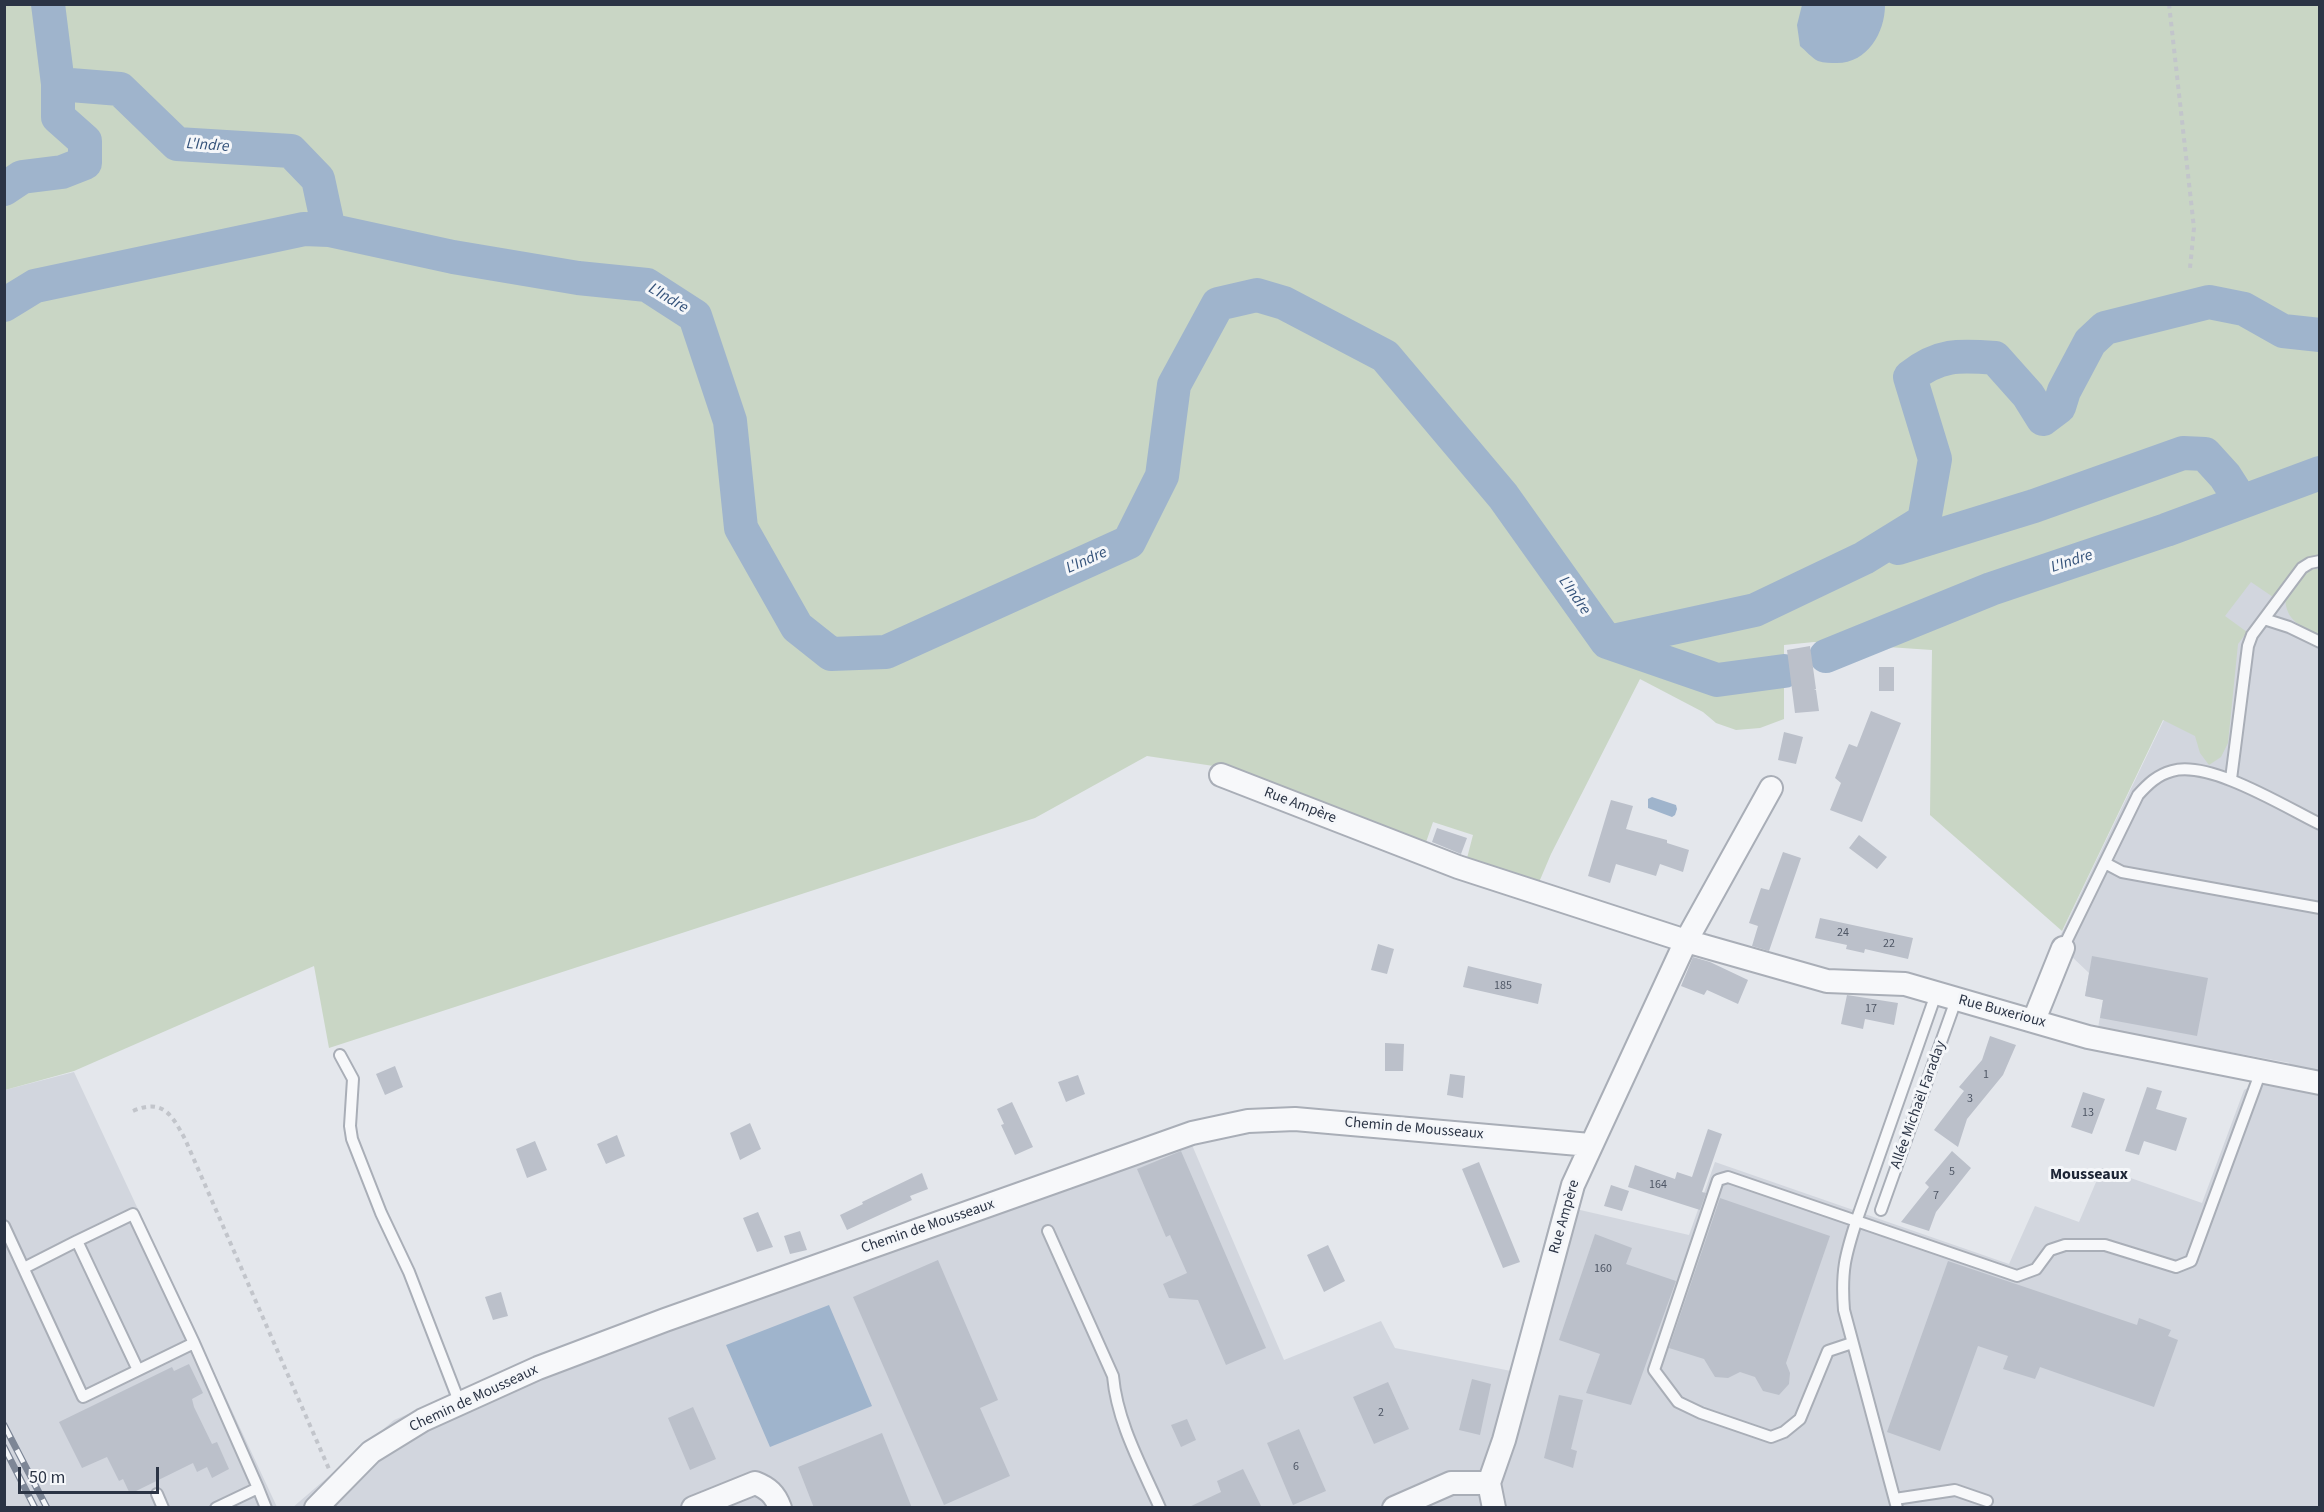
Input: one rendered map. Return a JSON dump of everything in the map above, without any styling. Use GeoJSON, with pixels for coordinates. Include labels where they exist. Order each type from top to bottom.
{"type":"FeatureCollection","features":[{"type":"Feature","properties":{"kind":"street","name":"Rue Ampère"},"geometry":{"type":"LineString","coordinates":[[1221,775],[1458,867],[1686,941]]}},
{"type":"Feature","properties":{"kind":"street","name":"Rue Ampère"},"geometry":{"type":"LineString","coordinates":[[1489,1483],[1504,1440],[1573,1185],[1686,941],[1771,788]]}},
{"type":"Feature","properties":{"kind":"street","name":"Rue Buxerioux"},"geometry":{"type":"LineString","coordinates":[[1686,941],[1827,981],[1905,984],[2088,1037],[2319,1083]]}},
{"type":"Feature","properties":{"kind":"street"},"geometry":{"type":"LineString","coordinates":[[2034,1020],[2063,948]]}},
{"type":"Feature","properties":{"kind":"street","name":"Chemin de Mousseaux"},"geometry":{"type":"LineString","coordinates":[[316,1508],[371,1452],[423,1420],[538,1368],[665,1320],[1192,1133],[1248,1121],[1295,1119],[1590,1145]]}},
{"type":"Feature","properties":{"kind":"street"},"geometry":{"type":"LineString","coordinates":[[693,1508],[754,1483],[765,1487],[775,1496],[780,1508]]}},
{"type":"Feature","properties":{"kind":"street"},"geometry":{"type":"LineString","coordinates":[[1394,1508],[1451,1483],[1489,1483],[1494,1508]]}},
{"type":"Feature","properties":{"kind":"lane"},"geometry":{"type":"LineString","coordinates":[[2231,780],[2248,646],[2252,635],[2302,568],[2319,561]]}},
{"type":"Feature","properties":{"kind":"lane"},"geometry":{"type":"LineString","coordinates":[[2264,619],[2289,627],[2319,642]]}},
{"type":"Feature","properties":{"kind":"lane"},"geometry":{"type":"LineString","coordinates":[[2063,948],[2138,795],[2152,780],[2173,770],[2200,771],[2231,780],[2319,824]]}},
{"type":"Feature","properties":{"kind":"lane"},"geometry":{"type":"LineString","coordinates":[[2105,863],[2122,872],[2319,908]]}},
{"type":"Feature","properties":{"kind":"lane"},"geometry":{"type":"LineString","coordinates":[[1946,997],[1857,1219],[1845,1256],[1841,1279],[1844,1310],[1852,1343],[1896,1503],[1955,1491],[1987,1501]]}},
{"type":"Feature","properties":{"kind":"lane","name":"Allée Michaël Faraday"},"geometry":{"type":"LineString","coordinates":[[1881,1210],[1946,997]]}},
{"type":"Feature","properties":{"kind":"lane"},"geometry":{"type":"LineString","coordinates":[[340,1055],[353,1079],[350,1126],[352,1139],[381,1213],[409,1272],[460,1404]]}},
{"type":"Feature","properties":{"kind":"lane"},"geometry":{"type":"LineString","coordinates":[[1852,1343],[1828,1352],[1800,1419],[1784,1432],[1771,1437],[1701,1413],[1678,1402],[1654,1370],[1718,1180],[1728,1177],[1857,1219],[2017,1276],[2036,1269],[2050,1250],[2065,1245],[2105,1245],[2176,1267],[2191,1261],[2261,1071]]}},
{"type":"Feature","properties":{"kind":"lane"},"geometry":{"type":"LineString","coordinates":[[24,1268],[133,1214],[194,1343],[266,1508]]}},
{"type":"Feature","properties":{"kind":"lane"},"geometry":{"type":"LineString","coordinates":[[4,1226],[83,1397],[194,1343]]}},
{"type":"Feature","properties":{"kind":"lane"},"geometry":{"type":"LineString","coordinates":[[1048,1231],[1113,1376],[1115,1398],[1128,1436],[1160,1508]]}},
{"type":"Feature","properties":{"kind":"lane"},"geometry":{"type":"LineString","coordinates":[[77,1241],[138,1370]]}},
{"type":"Feature","properties":{"kind":"lane"},"geometry":{"type":"LineString","coordinates":[[216,1508],[258,1488]]}},
{"type":"Feature","properties":{"kind":"lane"},"geometry":{"type":"LineString","coordinates":[[157,1494],[163,1508]]}},
{"type":"Feature","properties":{"kind":"path"},"geometry":{"type":"LineString","coordinates":[[2169,4],[2194,228],[2190,268]]}},
{"type":"Feature","properties":{"kind":"path"},"geometry":{"type":"LineString","coordinates":[[133,1111],[145,1106],[157,1108],[173,1116],[337,1486]]}},
{"type":"Feature","properties":{"kind":"shaded area"},"geometry":{"type":"Polygon","coordinates":[[[2319,546],[2319,1507],[292,1508],[394,1420],[568,1347],[1183,1124],[1284,1360],[1381,1321],[1395,1348],[1511,1371],[1554,1204],[1689,1235],[1715,1162],[2009,1264],[2035,1206],[2079,1222],[2102,1168],[2202,1203],[2244,1090],[2290,1063],[2098,1028],[2103,1000],[2085,996],[2089,973],[2070,955],[2054,949],[2233,576],[2319,546]]]}},
{"type":"Feature","properties":{"kind":"shaded area"},"geometry":{"type":"Polygon","coordinates":[[[74,1072],[277,1507],[5,1508],[5,1090],[74,1072]]]}},
{"type":"Feature","properties":{"kind":"green space"},"geometry":{"type":"Polygon","coordinates":[[[5,5],[2319,5],[2319,559],[2304,562],[2298,566],[2273,597],[2251,582],[2225,616],[2247,632],[2238,644],[2228,743],[2221,757],[2209,765],[2200,753],[2195,736],[2163,720],[2062,931],[1930,815],[1932,650],[1814,642],[1784,645],[1784,719],[1760,728],[1736,730],[1716,723],[1703,712],[1640,679],[1551,854],[1537,887],[1466,862],[1473,835],[1433,822],[1424,848],[1227,768],[1147,756],[1035,818],[329,1048],[314,966],[74,1071],[5,1090],[5,5]]]}},
{"type":"Feature","properties":{"kind":"green space"},"geometry":{"type":"Polygon","coordinates":[[[2319,569],[2319,635],[2295,622],[2288,612],[2285,597],[2307,571],[2319,569]]]}},
{"type":"Feature","properties":{"kind":"water"},"geometry":{"type":"Polygon","coordinates":[[[1802,5],[1885,5],[1878,36],[1865,52],[1848,62],[1825,63],[1818,61],[1800,46],[1797,25],[1802,5]]]}},
{"type":"Feature","properties":{"kind":"water"},"geometry":{"type":"Polygon","coordinates":[[[1652,797],[1676,805],[1675,815],[1672,817],[1648,808],[1648,799],[1652,797]]]}},
{"type":"Feature","properties":{"kind":"water"},"geometry":{"type":"Polygon","coordinates":[[[829,1305],[872,1406],[770,1447],[726,1345],[829,1305]]]}},
{"type":"Feature","properties":{"kind":"building"},"geometry":{"type":"Polygon","coordinates":[[[1810,646],[1816,689],[1814,689],[1819,711],[1795,713],[1787,650],[1810,646]]]}},
{"type":"Feature","properties":{"kind":"building"},"geometry":{"type":"Polygon","coordinates":[[[1879,667],[1894,667],[1894,691],[1879,691],[1879,667]]]}},
{"type":"Feature","properties":{"kind":"building"},"geometry":{"type":"Polygon","coordinates":[[[1871,711],[1901,723],[1862,822],[1830,810],[1841,783],[1835,778],[1849,744],[1857,747],[1871,711]]]}},
{"type":"Feature","properties":{"kind":"building"},"geometry":{"type":"Polygon","coordinates":[[[1784,732],[1803,737],[1796,764],[1778,760],[1784,732]]]}},
{"type":"Feature","properties":{"kind":"building"},"geometry":{"type":"Polygon","coordinates":[[[1611,800],[1633,806],[1626,829],[1667,840],[1667,843],[1689,850],[1683,872],[1660,864],[1656,876],[1616,864],[1610,883],[1588,876],[1611,800]]]}},
{"type":"Feature","properties":{"kind":"building"},"geometry":{"type":"Polygon","coordinates":[[[1437,828],[1467,838],[1461,854],[1432,842],[1437,828]]]}},
{"type":"Feature","properties":{"kind":"building"},"geometry":{"type":"Polygon","coordinates":[[[1859,835],[1887,857],[1877,869],[1849,848],[1859,835]]]}},
{"type":"Feature","properties":{"kind":"building"},"geometry":{"type":"Polygon","coordinates":[[[1783,852],[1801,858],[1769,951],[1752,946],[1758,926],[1749,923],[1761,888],[1769,890],[1783,852]]]}},
{"type":"Feature","properties":{"kind":"building"},"geometry":{"type":"Polygon","coordinates":[[[1820,918],[1913,938],[1908,959],[1865,949],[1864,953],[1846,949],[1847,945],[1815,938],[1820,918]]]}},
{"type":"Feature","properties":{"kind":"building"},"geometry":{"type":"Polygon","coordinates":[[[1378,944],[1394,949],[1387,974],[1371,970],[1378,944]]]}},
{"type":"Feature","properties":{"kind":"building"},"geometry":{"type":"Polygon","coordinates":[[[2092,956],[2208,978],[2197,1036],[2100,1018],[2103,1000],[2085,996],[2092,956]]]}},
{"type":"Feature","properties":{"kind":"building"},"geometry":{"type":"Polygon","coordinates":[[[1693,957],[1710,962],[1748,980],[1738,1004],[1707,990],[1704,995],[1681,986],[1693,957]]]}},
{"type":"Feature","properties":{"kind":"building"},"geometry":{"type":"Polygon","coordinates":[[[1468,966],[1542,984],[1538,1004],[1463,987],[1468,966]]]}},
{"type":"Feature","properties":{"kind":"building"},"geometry":{"type":"Polygon","coordinates":[[[1847,995],[1898,1003],[1894,1025],[1865,1019],[1863,1029],[1841,1024],[1847,995]]]}},
{"type":"Feature","properties":{"kind":"building"},"geometry":{"type":"Polygon","coordinates":[[[1990,1036],[2016,1045],[2003,1075],[1967,1119],[1958,1147],[1934,1130],[1964,1091],[1959,1087],[1982,1060],[1990,1036]]]}},
{"type":"Feature","properties":{"kind":"building"},"geometry":{"type":"Polygon","coordinates":[[[1385,1043],[1404,1044],[1403,1071],[1385,1071],[1385,1043]]]}},
{"type":"Feature","properties":{"kind":"building"},"geometry":{"type":"Polygon","coordinates":[[[395,1066],[403,1087],[385,1095],[376,1074],[395,1066]]]}},
{"type":"Feature","properties":{"kind":"building"},"geometry":{"type":"Polygon","coordinates":[[[1450,1074],[1465,1076],[1463,1098],[1447,1095],[1450,1074]]]}},
{"type":"Feature","properties":{"kind":"building"},"geometry":{"type":"Polygon","coordinates":[[[1078,1075],[1085,1094],[1066,1102],[1058,1082],[1078,1075]]]}},
{"type":"Feature","properties":{"kind":"building"},"geometry":{"type":"Polygon","coordinates":[[[2147,1087],[2162,1091],[2156,1109],[2187,1118],[2176,1151],[2144,1141],[2139,1155],[2125,1151],[2147,1087]]]}},
{"type":"Feature","properties":{"kind":"building"},"geometry":{"type":"Polygon","coordinates":[[[2083,1092],[2105,1099],[2092,1134],[2071,1127],[2083,1092]]]}},
{"type":"Feature","properties":{"kind":"building"},"geometry":{"type":"Polygon","coordinates":[[[1012,1102],[1033,1147],[1015,1155],[1001,1125],[1004,1124],[997,1109],[1012,1102]]]}},
{"type":"Feature","properties":{"kind":"building"},"geometry":{"type":"Polygon","coordinates":[[[750,1123],[761,1149],[740,1160],[730,1133],[750,1123]]]}},
{"type":"Feature","properties":{"kind":"building"},"geometry":{"type":"Polygon","coordinates":[[[1708,1129],[1722,1134],[1702,1192],[1706,1193],[1700,1210],[1628,1187],[1635,1165],[1675,1179],[1677,1172],[1692,1177],[1708,1129]]]}},
{"type":"Feature","properties":{"kind":"building"},"geometry":{"type":"Polygon","coordinates":[[[617,1135],[625,1156],[606,1164],[597,1144],[617,1135]]]}},
{"type":"Feature","properties":{"kind":"building"},"geometry":{"type":"Polygon","coordinates":[[[535,1141],[547,1170],[527,1178],[516,1149],[535,1141]]]}},
{"type":"Feature","properties":{"kind":"building"},"geometry":{"type":"Polygon","coordinates":[[[1181,1151],[1266,1348],[1226,1365],[1198,1300],[1169,1298],[1163,1284],[1187,1273],[1170,1235],[1166,1237],[1137,1169],[1181,1151]]]}},
{"type":"Feature","properties":{"kind":"building"},"geometry":{"type":"Polygon","coordinates":[[[1952,1151],[1971,1168],[1936,1212],[1929,1231],[1901,1222],[1929,1187],[1925,1183],[1952,1151]]]}},
{"type":"Feature","properties":{"kind":"building"},"geometry":{"type":"Polygon","coordinates":[[[1479,1162],[1520,1262],[1503,1268],[1462,1169],[1479,1162]]]}},
{"type":"Feature","properties":{"kind":"building"},"geometry":{"type":"Polygon","coordinates":[[[922,1173],[928,1189],[910,1196],[912,1200],[847,1230],[840,1215],[922,1173]]]}},
{"type":"Feature","properties":{"kind":"building"},"geometry":{"type":"Polygon","coordinates":[[[1611,1185],[1629,1191],[1622,1211],[1604,1206],[1611,1185]]]}},
{"type":"Feature","properties":{"kind":"building"},"geometry":{"type":"Polygon","coordinates":[[[1720,1198],[1830,1236],[1786,1363],[1790,1373],[1789,1384],[1779,1395],[1763,1391],[1755,1377],[1740,1372],[1728,1378],[1715,1377],[1704,1359],[1669,1348],[1720,1198]]]}},
{"type":"Feature","properties":{"kind":"building"},"geometry":{"type":"Polygon","coordinates":[[[758,1212],[773,1247],[757,1252],[743,1218],[758,1212]]]}},
{"type":"Feature","properties":{"kind":"building"},"geometry":{"type":"Polygon","coordinates":[[[800,1231],[807,1250],[790,1254],[784,1236],[800,1231]]]}},
{"type":"Feature","properties":{"kind":"building"},"geometry":{"type":"Polygon","coordinates":[[[1595,1234],[1632,1248],[1626,1264],[1676,1281],[1631,1405],[1586,1393],[1600,1354],[1559,1340],[1595,1234]]]}},
{"type":"Feature","properties":{"kind":"building"},"geometry":{"type":"Polygon","coordinates":[[[1328,1245],[1345,1281],[1324,1292],[1307,1255],[1328,1245]]]}},
{"type":"Feature","properties":{"kind":"building"},"geometry":{"type":"Polygon","coordinates":[[[938,1260],[998,1400],[980,1408],[1010,1476],[944,1505],[853,1297],[938,1260]]]}},
{"type":"Feature","properties":{"kind":"building"},"geometry":{"type":"Polygon","coordinates":[[[1948,1261],[2137,1325],[2139,1318],[2171,1330],[2168,1336],[2178,1340],[2154,1407],[2040,1367],[2035,1379],[2003,1369],[2008,1356],[1978,1346],[1940,1451],[1887,1432],[1948,1261]]]}},
{"type":"Feature","properties":{"kind":"building"},"geometry":{"type":"Polygon","coordinates":[[[501,1292],[508,1316],[493,1320],[485,1297],[501,1292]]]}},
{"type":"Feature","properties":{"kind":"building"},"geometry":{"type":"Polygon","coordinates":[[[189,1364],[203,1393],[192,1399],[194,1407],[212,1444],[217,1442],[229,1469],[212,1478],[207,1467],[197,1472],[193,1463],[130,1494],[123,1479],[119,1481],[107,1457],[82,1468],[59,1422],[172,1367],[174,1371],[189,1364]]]}},
{"type":"Feature","properties":{"kind":"building"},"geometry":{"type":"Polygon","coordinates":[[[1472,1379],[1491,1384],[1480,1435],[1459,1430],[1472,1379]]]}},
{"type":"Feature","properties":{"kind":"building"},"geometry":{"type":"Polygon","coordinates":[[[1388,1382],[1409,1429],[1374,1444],[1353,1397],[1388,1382]]]}},
{"type":"Feature","properties":{"kind":"building"},"geometry":{"type":"Polygon","coordinates":[[[1559,1395],[1583,1400],[1571,1449],[1577,1451],[1573,1468],[1544,1458],[1559,1395]]]}},
{"type":"Feature","properties":{"kind":"building"},"geometry":{"type":"Polygon","coordinates":[[[693,1407],[716,1459],[690,1470],[668,1418],[693,1407]]]}},
{"type":"Feature","properties":{"kind":"building"},"geometry":{"type":"Polygon","coordinates":[[[1187,1419],[1196,1440],[1181,1447],[1171,1425],[1187,1419]]]}},
{"type":"Feature","properties":{"kind":"building"},"geometry":{"type":"Polygon","coordinates":[[[1299,1429],[1326,1491],[1293,1505],[1267,1443],[1299,1429]]]}},
{"type":"Feature","properties":{"kind":"building"},"geometry":{"type":"Polygon","coordinates":[[[882,1433],[912,1508],[814,1508],[798,1467],[882,1433]]]}},
{"type":"Feature","properties":{"kind":"building"},"geometry":{"type":"Polygon","coordinates":[[[1243,1469],[1262,1508],[1187,1508],[1221,1492],[1217,1481],[1243,1469]]]}},
{"type":"Feature","properties":{"kind":"waterway","name":"L'Indre"},"geometry":{"type":"LineString","coordinates":[[4,189],[22,177],[62,172],[85,163],[85,141],[58,117],[58,84],[48,4]]}},
{"type":"Feature","properties":{"kind":"waterway","name":"L'Indre"},"geometry":{"type":"LineString","coordinates":[[58,84],[120,89],[177,144],[291,151],[318,179],[329,230]]}},
{"type":"Feature","properties":{"kind":"waterway","name":"L'Indre"},"geometry":{"type":"LineString","coordinates":[[4,305],[35,286],[304,229],[329,230],[453,257],[578,278],[647,285],[695,316],[730,421],[741,528],[797,627],[831,654],[886,652],[1129,542],[1162,476],[1174,385],[1218,304],[1257,295],[1284,303],[1385,356],[1503,496],[1607,642],[1717,680],[1784,671]]}},
{"type":"Feature","properties":{"kind":"waterway"},"geometry":{"type":"LineString","coordinates":[[1608,642],[1755,610],[1864,558],[1924,521],[1935,459],[1910,377],[1930,364],[1960,357],[1995,358],[2028,395],[2043,419],[2059,407],[2064,391],[2090,342],[2105,328],[2209,302],[2244,309],[2283,331],[2320,335]]}},
{"type":"Feature","properties":{"kind":"waterway"},"geometry":{"type":"LineString","coordinates":[[1898,548],[2034,506],[2183,453],[2205,454],[2225,476],[2241,501]]}},
{"type":"Feature","properties":{"kind":"waterway","name":"L'Indre"},"geometry":{"type":"LineString","coordinates":[[1826,656],[1991,589],[2166,530],[2320,473]]}},
{"type":"Feature","properties":{"kind":"railway"},"geometry":{"type":"LineString","coordinates":[[4,1425],[47,1508]]}},
{"type":"Feature","properties":{"kind":"railway"},"geometry":{"type":"LineString","coordinates":[[4,1447],[35,1508]]}},
{"type":"Feature","properties":{"kind":"district","name":"Mousseaux"},"geometry":{"type":"Point","coordinates":[2089,1175]}}]}
